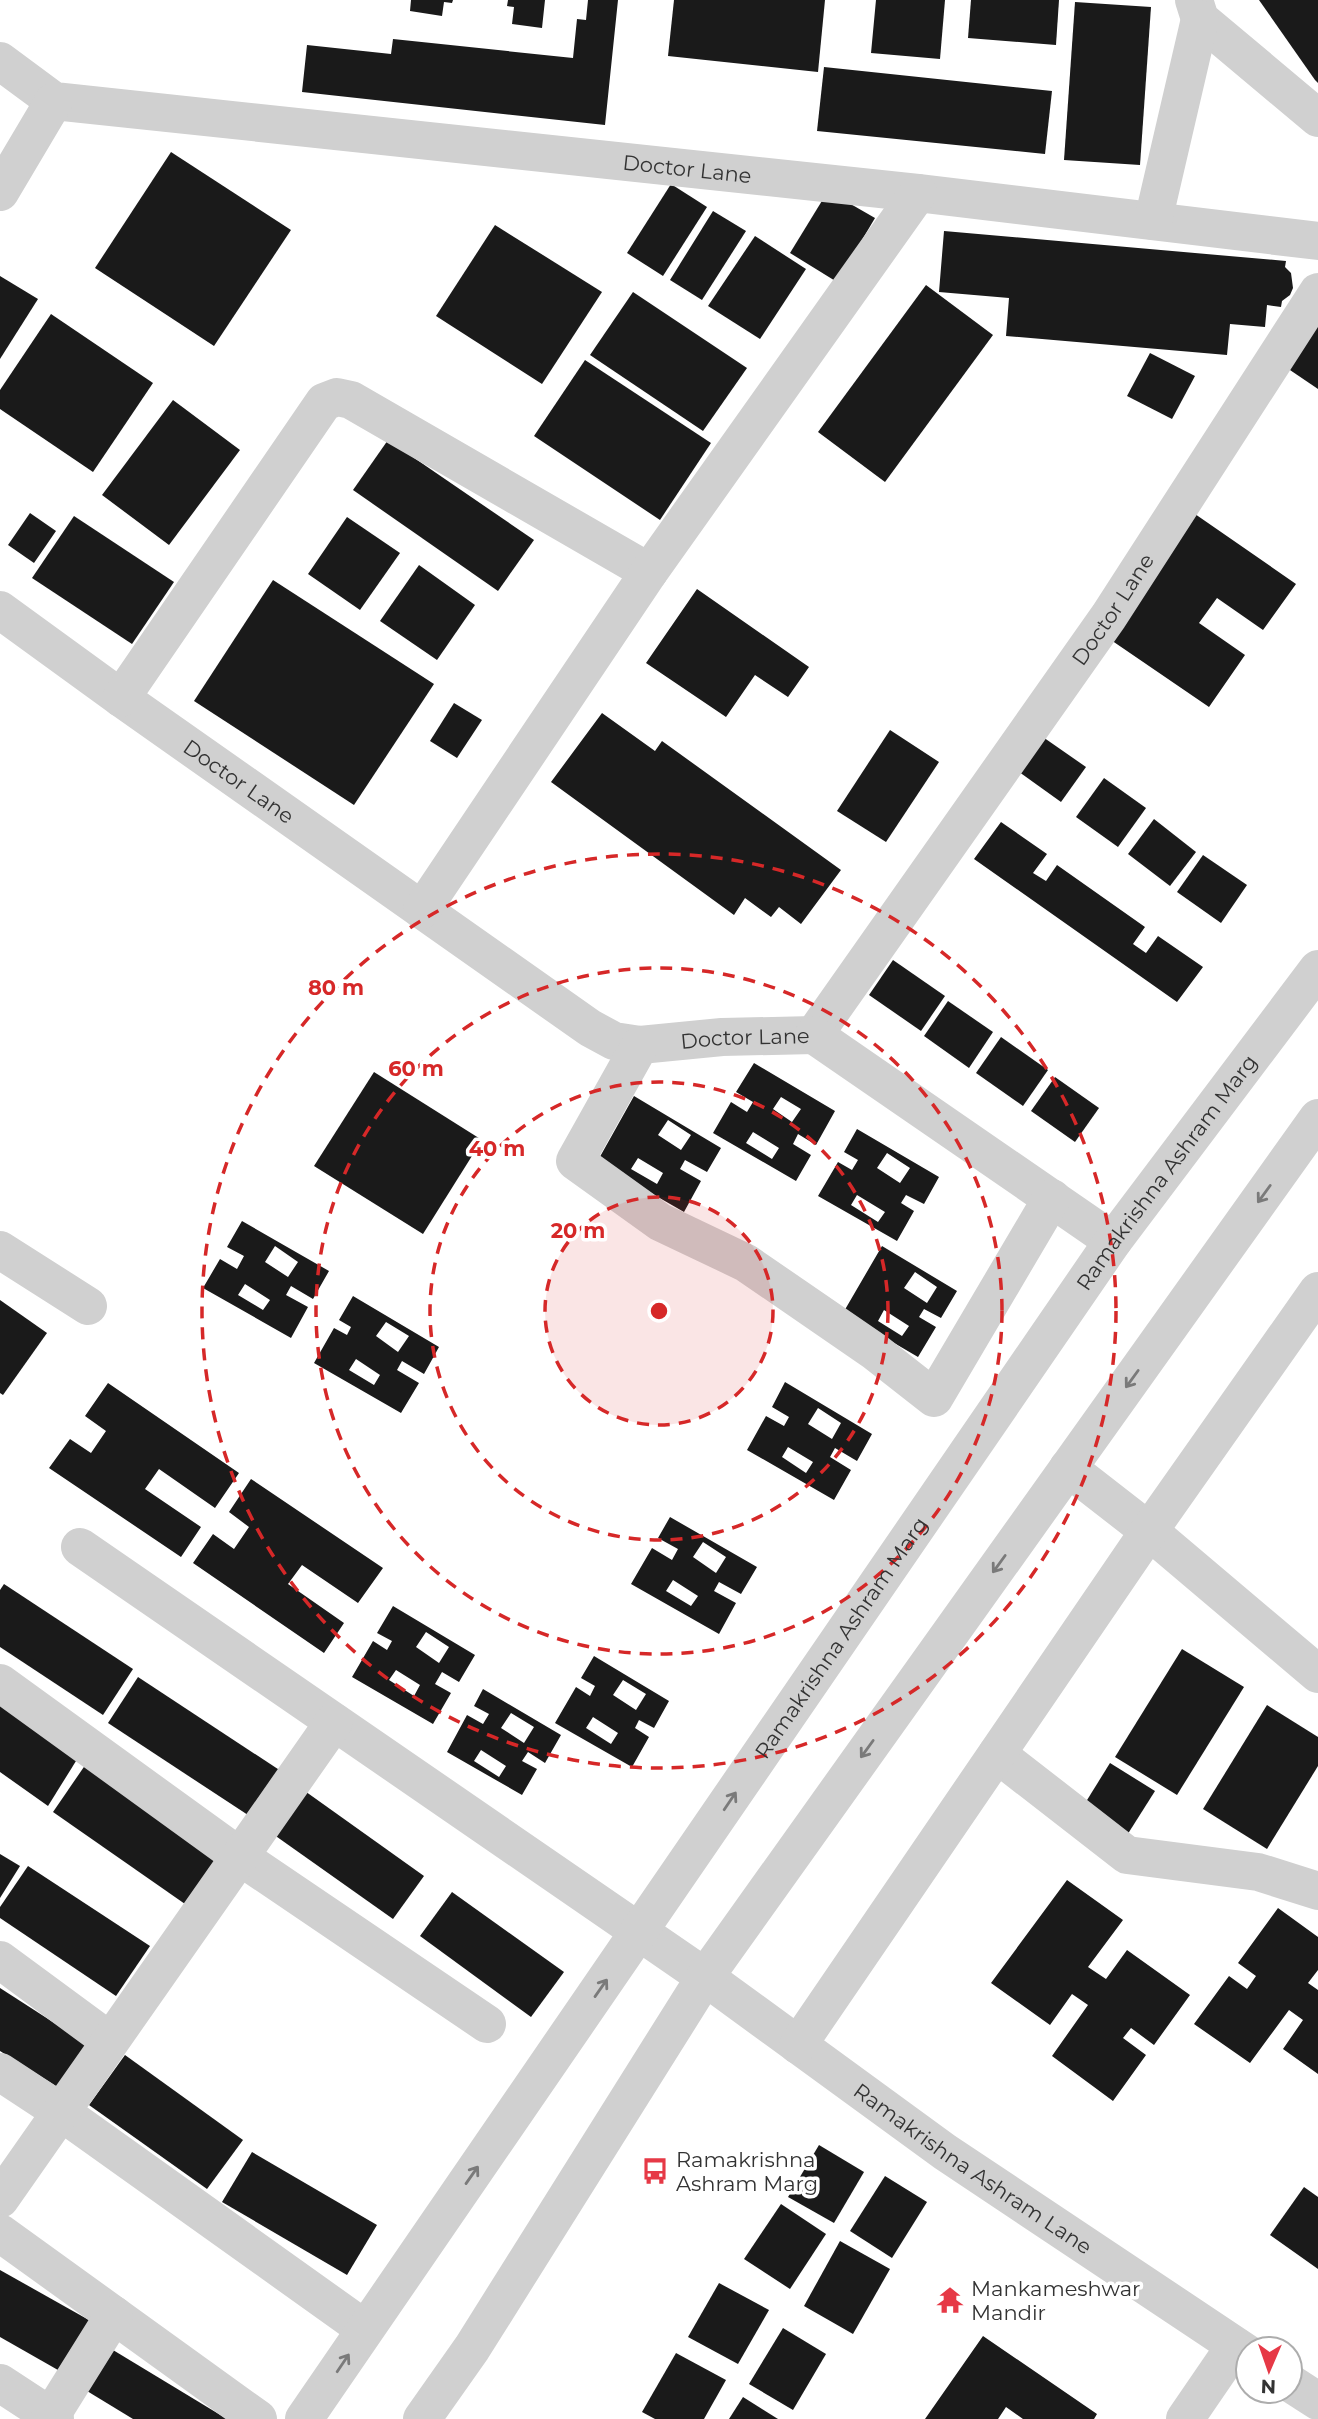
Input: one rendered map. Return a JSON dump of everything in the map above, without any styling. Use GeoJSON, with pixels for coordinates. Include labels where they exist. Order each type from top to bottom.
{"type":"FeatureCollection","features":[{"type":"Feature","properties":{"kind":"street"},"geometry":{"type":"LineString","coordinates":[[1153,221],[1197,10],[1318,118]]}},
{"type":"Feature","properties":{"kind":"street"},"geometry":{"type":"LineString","coordinates":[[0,61],[54,102],[0,192]]}},
{"type":"Feature","properties":{"kind":"street","name":"Doctor Lane"},"geometry":{"type":"LineString","coordinates":[[54,102],[918,193],[1318,241]]}},
{"type":"Feature","properties":{"kind":"street"},"geometry":{"type":"LineString","coordinates":[[422,910],[649,572],[918,193]]}},
{"type":"Feature","properties":{"kind":"street","name":"Doctor Lane"},"geometry":{"type":"LineString","coordinates":[[0,610],[590,1028],[614,1041],[640,1045],[722,1037],[814,1035],[1108,616],[1318,292]]}},
{"type":"Feature","properties":{"kind":"street"},"geometry":{"type":"LineString","coordinates":[[121,698],[324,402],[337,397],[351,400],[649,572]]}},
{"type":"Feature","properties":{"kind":"street","name":"Ramakrishna Ashram Marg"},"geometry":{"type":"LineString","coordinates":[[304,2419],[1113,1241],[1318,969]]}},
{"type":"Feature","properties":{"kind":"street"},"geometry":{"type":"LineString","coordinates":[[814,1035],[1113,1241]]}},
{"type":"Feature","properties":{"kind":"street"},"geometry":{"type":"LineString","coordinates":[[640,1045],[575,1161],[660,1222],[746,1263],[874,1351],[934,1398],[1052,1198]]}},
{"type":"Feature","properties":{"kind":"street"},"geometry":{"type":"LineString","coordinates":[[422,2419],[472,2348],[705,1977],[1068,1468],[1311,1143]]}},
{"type":"Feature","properties":{"kind":"street"},"geometry":{"type":"LineString","coordinates":[[0,1250],[88,1306]]}},
{"type":"Feature","properties":{"kind":"street"},"geometry":{"type":"LineString","coordinates":[[798,2045],[1149,1531],[1318,1291]]}},
{"type":"Feature","properties":{"kind":"street"},"geometry":{"type":"LineString","coordinates":[[1068,1468],[1149,1531],[1318,1674]]}},
{"type":"Feature","properties":{"kind":"street","name":"Ramakrishna Ashram Lane"},"geometry":{"type":"LineString","coordinates":[[80,1547],[705,1977],[945,2152],[1234,2345]]}},
{"type":"Feature","properties":{"kind":"street"},"geometry":{"type":"LineString","coordinates":[[0,1683],[239,1856],[487,2024]]}},
{"type":"Feature","properties":{"kind":"street"},"geometry":{"type":"LineString","coordinates":[[0,2199],[334,1722]]}},
{"type":"Feature","properties":{"kind":"street"},"geometry":{"type":"LineString","coordinates":[[997,1754],[1127,1855],[1258,1872],[1318,1891]]}},
{"type":"Feature","properties":{"kind":"street"},"geometry":{"type":"LineString","coordinates":[[0,1960],[110,2041]]}},
{"type":"Feature","properties":{"kind":"street"},"geometry":{"type":"LineString","coordinates":[[0,2072],[61,2112],[365,2329]]}},
{"type":"Feature","properties":{"kind":"street"},"geometry":{"type":"LineString","coordinates":[[0,2232],[258,2419]]}},
{"type":"Feature","properties":{"kind":"street"},"geometry":{"type":"LineString","coordinates":[[0,2384],[52,2418],[114,2315]]}},
{"type":"Feature","properties":{"kind":"street"},"geometry":{"type":"LineString","coordinates":[[1185,2419],[1234,2359]]}},
{"type":"Feature","properties":{"kind":"building"},"geometry":{"type":"Polygon","coordinates":[[[411,0],[453,0],[452,3],[444,2],[442,16],[410,11],[411,0]]]}},
{"type":"Feature","properties":{"kind":"building"},"geometry":{"type":"Polygon","coordinates":[[[508,0],[545,0],[542,28],[512,24],[514,7],[507,6],[508,0]]]}},
{"type":"Feature","properties":{"kind":"building"},"geometry":{"type":"Polygon","coordinates":[[[588,0],[618,0],[605,125],[302,92],[307,45],[391,54],[393,39],[573,58],[577,19],[586,20],[588,0]]]}},
{"type":"Feature","properties":{"kind":"building"},"geometry":{"type":"Polygon","coordinates":[[[674,0],[825,0],[818,72],[668,56],[674,0]]]}},
{"type":"Feature","properties":{"kind":"building"},"geometry":{"type":"Polygon","coordinates":[[[876,0],[945,0],[940,59],[871,53],[876,0]]]}},
{"type":"Feature","properties":{"kind":"building"},"geometry":{"type":"Polygon","coordinates":[[[971,0],[1059,0],[1056,45],[968,38],[971,0]]]}},
{"type":"Feature","properties":{"kind":"building"},"geometry":{"type":"Polygon","coordinates":[[[1259,0],[1318,0],[1318,83],[1315,80],[1259,0]]]}},
{"type":"Feature","properties":{"kind":"building"},"geometry":{"type":"Polygon","coordinates":[[[1075,2],[1151,7],[1140,165],[1064,160],[1075,2]]]}},
{"type":"Feature","properties":{"kind":"building"},"geometry":{"type":"Polygon","coordinates":[[[824,67],[1052,91],[1045,154],[817,131],[824,67]]]}},
{"type":"Feature","properties":{"kind":"building"},"geometry":{"type":"Polygon","coordinates":[[[171,152],[291,230],[214,346],[95,268],[171,152]]]}},
{"type":"Feature","properties":{"kind":"building"},"geometry":{"type":"Polygon","coordinates":[[[671,184],[707,207],[663,276],[627,253],[671,184]]]}},
{"type":"Feature","properties":{"kind":"building"},"geometry":{"type":"Polygon","coordinates":[[[828,191],[875,218],[837,282],[790,253],[828,191]]]}},
{"type":"Feature","properties":{"kind":"building"},"geometry":{"type":"Polygon","coordinates":[[[713,211],[746,231],[702,300],[670,280],[713,211]]]}},
{"type":"Feature","properties":{"kind":"building"},"geometry":{"type":"Polygon","coordinates":[[[495,225],[602,292],[542,384],[436,316],[495,225]]]}},
{"type":"Feature","properties":{"kind":"building"},"geometry":{"type":"Polygon","coordinates":[[[944,231],[1286,261],[1285,267],[1291,273],[1293,288],[1290,295],[1282,301],[1281,307],[1267,305],[1265,327],[1230,324],[1227,355],[1006,336],[1009,298],[939,292],[944,231]]]}},
{"type":"Feature","properties":{"kind":"building"},"geometry":{"type":"Polygon","coordinates":[[[755,236],[806,269],[760,339],[708,306],[755,236]]]}},
{"type":"Feature","properties":{"kind":"building"},"geometry":{"type":"Polygon","coordinates":[[[0,276],[38,299],[0,359],[0,276]]]}},
{"type":"Feature","properties":{"kind":"building"},"geometry":{"type":"Polygon","coordinates":[[[926,285],[993,335],[885,482],[818,432],[926,285]]]}},
{"type":"Feature","properties":{"kind":"building"},"geometry":{"type":"Polygon","coordinates":[[[633,292],[747,368],[703,431],[590,355],[633,292]]]}},
{"type":"Feature","properties":{"kind":"building"},"geometry":{"type":"Polygon","coordinates":[[[51,314],[153,383],[93,472],[0,409],[0,390],[51,314]]]}},
{"type":"Feature","properties":{"kind":"building"},"geometry":{"type":"Polygon","coordinates":[[[1318,323],[1318,389],[1287,368],[1318,323]]]}},
{"type":"Feature","properties":{"kind":"building"},"geometry":{"type":"Polygon","coordinates":[[[1150,353],[1195,376],[1172,419],[1127,396],[1150,353]]]}},
{"type":"Feature","properties":{"kind":"building"},"geometry":{"type":"Polygon","coordinates":[[[585,360],[711,443],[660,520],[534,436],[585,360]]]}},
{"type":"Feature","properties":{"kind":"building"},"geometry":{"type":"Polygon","coordinates":[[[173,400],[240,450],[169,545],[102,495],[173,400]]]}},
{"type":"Feature","properties":{"kind":"building"},"geometry":{"type":"Polygon","coordinates":[[[388,440],[534,540],[498,591],[353,490],[388,440]]]}},
{"type":"Feature","properties":{"kind":"building"},"geometry":{"type":"Polygon","coordinates":[[[30,513],[56,531],[34,563],[8,545],[30,513]]]}},
{"type":"Feature","properties":{"kind":"building"},"geometry":{"type":"Polygon","coordinates":[[[1195,514],[1296,584],[1263,630],[1217,598],[1199,623],[1245,655],[1209,707],[1108,638],[1195,514]]]}},
{"type":"Feature","properties":{"kind":"building"},"geometry":{"type":"Polygon","coordinates":[[[74,516],[174,582],[132,644],[32,578],[74,516]]]}},
{"type":"Feature","properties":{"kind":"building"},"geometry":{"type":"Polygon","coordinates":[[[347,517],[400,553],[360,610],[308,574],[347,517]]]}},
{"type":"Feature","properties":{"kind":"building"},"geometry":{"type":"Polygon","coordinates":[[[419,565],[475,605],[437,660],[380,621],[419,565]]]}},
{"type":"Feature","properties":{"kind":"building"},"geometry":{"type":"Polygon","coordinates":[[[273,580],[434,684],[354,805],[194,701],[273,580]]]}},
{"type":"Feature","properties":{"kind":"building"},"geometry":{"type":"Polygon","coordinates":[[[697,589],[809,667],[788,697],[755,675],[726,717],[646,663],[697,589]]]}},
{"type":"Feature","properties":{"kind":"building"},"geometry":{"type":"Polygon","coordinates":[[[454,703],[482,720],[457,758],[430,741],[454,703]]]}},
{"type":"Feature","properties":{"kind":"building"},"geometry":{"type":"Polygon","coordinates":[[[602,713],[655,751],[662,741],[841,870],[801,924],[779,907],[771,917],[745,898],[734,915],[551,782],[602,713]]]}},
{"type":"Feature","properties":{"kind":"building"},"geometry":{"type":"Polygon","coordinates":[[[890,730],[939,762],[886,842],[837,811],[890,730]]]}},
{"type":"Feature","properties":{"kind":"building"},"geometry":{"type":"Polygon","coordinates":[[[1040,735],[1086,767],[1061,802],[1015,769],[1040,735]]]}},
{"type":"Feature","properties":{"kind":"building"},"geometry":{"type":"Polygon","coordinates":[[[1104,778],[1146,808],[1118,847],[1076,817],[1104,778]]]}},
{"type":"Feature","properties":{"kind":"building"},"geometry":{"type":"Polygon","coordinates":[[[1154,819],[1196,852],[1170,886],[1128,854],[1154,819]]]}},
{"type":"Feature","properties":{"kind":"building"},"geometry":{"type":"Polygon","coordinates":[[[1001,822],[1047,854],[1033,873],[1046,881],[1057,865],[1145,927],[1133,944],[1146,953],[1158,936],[1203,967],[1177,1002],[974,859],[1001,822]]]}},
{"type":"Feature","properties":{"kind":"building"},"geometry":{"type":"Polygon","coordinates":[[[1203,855],[1247,885],[1221,923],[1177,892],[1203,855]]]}},
{"type":"Feature","properties":{"kind":"building"},"geometry":{"type":"Polygon","coordinates":[[[893,960],[945,996],[921,1031],[869,995],[893,960]]]}},
{"type":"Feature","properties":{"kind":"building"},"geometry":{"type":"Polygon","coordinates":[[[948,1001],[993,1032],[969,1068],[924,1036],[948,1001]]]}},
{"type":"Feature","properties":{"kind":"building"},"geometry":{"type":"Polygon","coordinates":[[[1001,1037],[1048,1070],[1023,1106],[976,1073],[1001,1037]]]}},
{"type":"Feature","properties":{"kind":"building"},"geometry":{"type":"Polygon","coordinates":[[[754,1063],[835,1111],[816,1145],[798,1134],[793,1144],[811,1155],[796,1181],[713,1133],[731,1102],[747,1112],[753,1102],[736,1092],[754,1063]],[[781,1097],[773,1109],[792,1122],[801,1109],[781,1097]],[[753,1132],[746,1143],[772,1159],[779,1148],[753,1132]]]}},
{"type":"Feature","properties":{"kind":"building"},"geometry":{"type":"Polygon","coordinates":[[[374,1072],[482,1140],[423,1234],[314,1166],[374,1072]]]}},
{"type":"Feature","properties":{"kind":"building"},"geometry":{"type":"Polygon","coordinates":[[[1055,1077],[1099,1108],[1075,1142],[1031,1111],[1055,1077]]]}},
{"type":"Feature","properties":{"kind":"building"},"geometry":{"type":"Polygon","coordinates":[[[634,1096],[721,1148],[707,1172],[685,1160],[680,1169],[701,1181],[684,1212],[597,1162],[634,1096]],[[668,1120],[658,1135],[681,1150],[691,1135],[668,1120]],[[638,1158],[631,1169],[657,1184],[663,1173],[638,1158]]]}},
{"type":"Feature","properties":{"kind":"building"},"geometry":{"type":"Polygon","coordinates":[[[857,1129],[939,1177],[924,1204],[906,1195],[901,1203],[914,1211],[897,1241],[818,1196],[838,1162],[852,1170],[858,1160],[844,1152],[857,1129]],[[887,1153],[877,1168],[900,1183],[910,1168],[887,1153]],[[857,1195],[851,1205],[878,1222],[885,1212],[857,1195]]]}},
{"type":"Feature","properties":{"kind":"building"},"geometry":{"type":"Polygon","coordinates":[[[242,1221],[329,1271],[313,1299],[291,1286],[286,1295],[308,1307],[291,1338],[203,1288],[220,1259],[237,1269],[244,1256],[227,1247],[242,1221]],[[275,1246],[265,1262],[288,1277],[298,1262],[275,1246]],[[245,1284],[238,1295],[263,1310],[270,1300],[245,1284]]]}},
{"type":"Feature","properties":{"kind":"building"},"geometry":{"type":"Polygon","coordinates":[[[882,1246],[957,1291],[941,1318],[924,1309],[919,1317],[936,1327],[918,1357],[843,1313],[882,1246]],[[915,1272],[904,1288],[927,1303],[937,1287],[915,1272]],[[884,1310],[878,1321],[902,1336],[909,1326],[884,1310]]]}},
{"type":"Feature","properties":{"kind":"building"},"geometry":{"type":"Polygon","coordinates":[[[353,1296],[439,1347],[424,1374],[402,1361],[397,1370],[419,1383],[401,1413],[314,1363],[334,1328],[347,1335],[351,1327],[339,1320],[353,1296]],[[386,1322],[376,1336],[398,1352],[409,1336],[386,1322]],[[356,1359],[349,1370],[374,1385],[380,1375],[356,1359]]]}},
{"type":"Feature","properties":{"kind":"building"},"geometry":{"type":"Polygon","coordinates":[[[0,1300],[47,1333],[3,1395],[0,1393],[0,1300]]]}},
{"type":"Feature","properties":{"kind":"building"},"geometry":{"type":"Polygon","coordinates":[[[785,1382],[872,1434],[857,1461],[835,1448],[830,1457],[851,1470],[834,1500],[747,1450],[766,1416],[784,1426],[789,1417],[772,1407],[785,1382]],[[818,1408],[808,1424],[832,1439],[841,1423],[818,1408]],[[788,1447],[782,1457],[806,1473],[813,1462],[788,1447]]]}},
{"type":"Feature","properties":{"kind":"building"},"geometry":{"type":"Polygon","coordinates":[[[108,1383],[239,1473],[215,1508],[159,1469],[145,1489],[201,1527],[181,1557],[49,1468],[70,1439],[91,1453],[106,1431],[85,1416],[108,1383]]]}},
{"type":"Feature","properties":{"kind":"building"},"geometry":{"type":"Polygon","coordinates":[[[251,1479],[383,1568],[358,1603],[302,1565],[288,1584],[344,1623],[324,1653],[193,1563],[213,1534],[234,1549],[249,1527],[229,1512],[251,1479]]]}},
{"type":"Feature","properties":{"kind":"building"},"geometry":{"type":"Polygon","coordinates":[[[670,1517],[757,1567],[741,1594],[719,1582],[714,1591],[736,1603],[719,1634],[631,1584],[652,1548],[672,1560],[678,1549],[658,1538],[670,1517]],[[703,1542],[693,1557],[716,1573],[726,1557],[703,1542]],[[673,1580],[666,1591],[691,1606],[698,1596],[673,1580]]]}},
{"type":"Feature","properties":{"kind":"building"},"geometry":{"type":"Polygon","coordinates":[[[4,1584],[133,1669],[103,1715],[0,1647],[0,1590],[4,1584]]]}},
{"type":"Feature","properties":{"kind":"building"},"geometry":{"type":"Polygon","coordinates":[[[393,1606],[475,1655],[459,1682],[442,1672],[435,1684],[451,1693],[433,1724],[352,1677],[373,1641],[387,1650],[392,1641],[377,1633],[393,1606]],[[426,1632],[416,1647],[439,1663],[449,1647],[426,1632]],[[396,1670],[389,1680],[414,1696],[420,1685],[396,1670]]]}},
{"type":"Feature","properties":{"kind":"building"},"geometry":{"type":"Polygon","coordinates":[[[1182,1649],[1244,1687],[1177,1795],[1115,1757],[1182,1649]]]}},
{"type":"Feature","properties":{"kind":"building"},"geometry":{"type":"Polygon","coordinates":[[[594,1656],[669,1701],[654,1728],[639,1720],[635,1728],[649,1737],[632,1767],[555,1723],[576,1687],[590,1696],[595,1686],[581,1678],[594,1656]],[[623,1680],[613,1695],[636,1710],[646,1694],[623,1680]],[[593,1717],[586,1728],[611,1744],[618,1733],[593,1717]]]}},
{"type":"Feature","properties":{"kind":"building"},"geometry":{"type":"Polygon","coordinates":[[[138,1677],[290,1777],[260,1823],[108,1723],[138,1677]]]}},
{"type":"Feature","properties":{"kind":"building"},"geometry":{"type":"Polygon","coordinates":[[[483,1689],[561,1735],[545,1763],[528,1752],[522,1761],[537,1769],[522,1795],[447,1752],[467,1715],[483,1724],[489,1714],[474,1706],[483,1689]],[[511,1713],[501,1728],[524,1743],[534,1727],[511,1713]],[[481,1750],[474,1761],[499,1777],[506,1766],[481,1750]]]}},
{"type":"Feature","properties":{"kind":"building"},"geometry":{"type":"Polygon","coordinates":[[[0,1698],[81,1753],[48,1806],[0,1772],[0,1698]]]}},
{"type":"Feature","properties":{"kind":"building"},"geometry":{"type":"Polygon","coordinates":[[[1267,1705],[1318,1737],[1318,1766],[1267,1849],[1203,1809],[1267,1705]]]}},
{"type":"Feature","properties":{"kind":"building"},"geometry":{"type":"Polygon","coordinates":[[[88,1761],[221,1853],[185,1904],[53,1812],[88,1761]]]}},
{"type":"Feature","properties":{"kind":"building"},"geometry":{"type":"Polygon","coordinates":[[[1110,1763],[1155,1791],[1124,1840],[1079,1813],[1110,1763]]]}},
{"type":"Feature","properties":{"kind":"building"},"geometry":{"type":"Polygon","coordinates":[[[295,1784],[424,1876],[393,1919],[263,1827],[295,1784]]]}},
{"type":"Feature","properties":{"kind":"building"},"geometry":{"type":"Polygon","coordinates":[[[0,1854],[20,1866],[0,1898],[0,1854]]]}},
{"type":"Feature","properties":{"kind":"building"},"geometry":{"type":"Polygon","coordinates":[[[28,1866],[150,1946],[116,1996],[0,1918],[0,1907],[28,1866]]]}},
{"type":"Feature","properties":{"kind":"building"},"geometry":{"type":"Polygon","coordinates":[[[1067,1880],[1123,1920],[1088,1967],[1106,1979],[1127,1950],[1190,1995],[1154,2045],[1131,2028],[1123,2038],[1146,2055],[1113,2101],[1052,2056],[1088,2005],[1072,1994],[1050,2025],[991,1983],[1067,1880]]]}},
{"type":"Feature","properties":{"kind":"building"},"geometry":{"type":"Polygon","coordinates":[[[452,1892],[564,1972],[531,2017],[420,1936],[452,1892]]]}},
{"type":"Feature","properties":{"kind":"building"},"geometry":{"type":"Polygon","coordinates":[[[1278,1908],[1318,1937],[1318,1970],[1308,1983],[1318,1990],[1318,2074],[1283,2049],[1303,2020],[1289,2010],[1250,2063],[1194,2024],[1229,1976],[1247,1989],[1256,1976],[1238,1963],[1278,1908]]]}},
{"type":"Feature","properties":{"kind":"building"},"geometry":{"type":"Polygon","coordinates":[[[0,1988],[87,2044],[59,2088],[0,2051],[0,1988]]]}},
{"type":"Feature","properties":{"kind":"building"},"geometry":{"type":"Polygon","coordinates":[[[125,2055],[243,2140],[207,2189],[89,2105],[125,2055]]]}},
{"type":"Feature","properties":{"kind":"building"},"geometry":{"type":"Polygon","coordinates":[[[819,2145],[864,2172],[834,2223],[788,2197],[819,2145]]]}},
{"type":"Feature","properties":{"kind":"building"},"geometry":{"type":"Polygon","coordinates":[[[252,2152],[377,2225],[347,2275],[222,2202],[252,2152]]]}},
{"type":"Feature","properties":{"kind":"building"},"geometry":{"type":"Polygon","coordinates":[[[885,2176],[927,2202],[892,2258],[850,2231],[885,2176]]]}},
{"type":"Feature","properties":{"kind":"building"},"geometry":{"type":"Polygon","coordinates":[[[1304,2187],[1318,2197],[1318,2269],[1270,2235],[1304,2187]]]}},
{"type":"Feature","properties":{"kind":"building"},"geometry":{"type":"Polygon","coordinates":[[[781,2204],[826,2234],[790,2289],[744,2259],[781,2204]]]}},
{"type":"Feature","properties":{"kind":"building"},"geometry":{"type":"Polygon","coordinates":[[[840,2241],[890,2269],[853,2334],[804,2306],[840,2241]]]}},
{"type":"Feature","properties":{"kind":"building"},"geometry":{"type":"Polygon","coordinates":[[[0,2270],[96,2324],[65,2374],[0,2337],[0,2270]]]}},
{"type":"Feature","properties":{"kind":"building"},"geometry":{"type":"Polygon","coordinates":[[[719,2283],[769,2310],[738,2364],[688,2337],[719,2283]]]}},
{"type":"Feature","properties":{"kind":"building"},"geometry":{"type":"Polygon","coordinates":[[[783,2328],[826,2354],[793,2410],[749,2384],[783,2328]]]}},
{"type":"Feature","properties":{"kind":"building"},"geometry":{"type":"Polygon","coordinates":[[[983,2336],[1097,2414],[1094,2419],[1023,2419],[1006,2407],[998,2419],[925,2419],[983,2336]]]}},
{"type":"Feature","properties":{"kind":"building"},"geometry":{"type":"Polygon","coordinates":[[[113,2350],[227,2419],[133,2419],[87,2391],[113,2350]]]}},
{"type":"Feature","properties":{"kind":"building"},"geometry":{"type":"Polygon","coordinates":[[[676,2353],[726,2380],[704,2419],[655,2419],[642,2412],[676,2353]]]}},
{"type":"Feature","properties":{"kind":"building"},"geometry":{"type":"Polygon","coordinates":[[[743,2397],[778,2419],[729,2419],[743,2397]]]}},
{"type":"Feature","properties":{"kind":"place","name":"Ramakrishna Ashram Marg"},"geometry":{"type":"Point","coordinates":[655,2171]}},
{"type":"Feature","properties":{"kind":"place","name":"Mankameshwar Mandir"},"geometry":{"type":"Point","coordinates":[950,2300]}}]}
